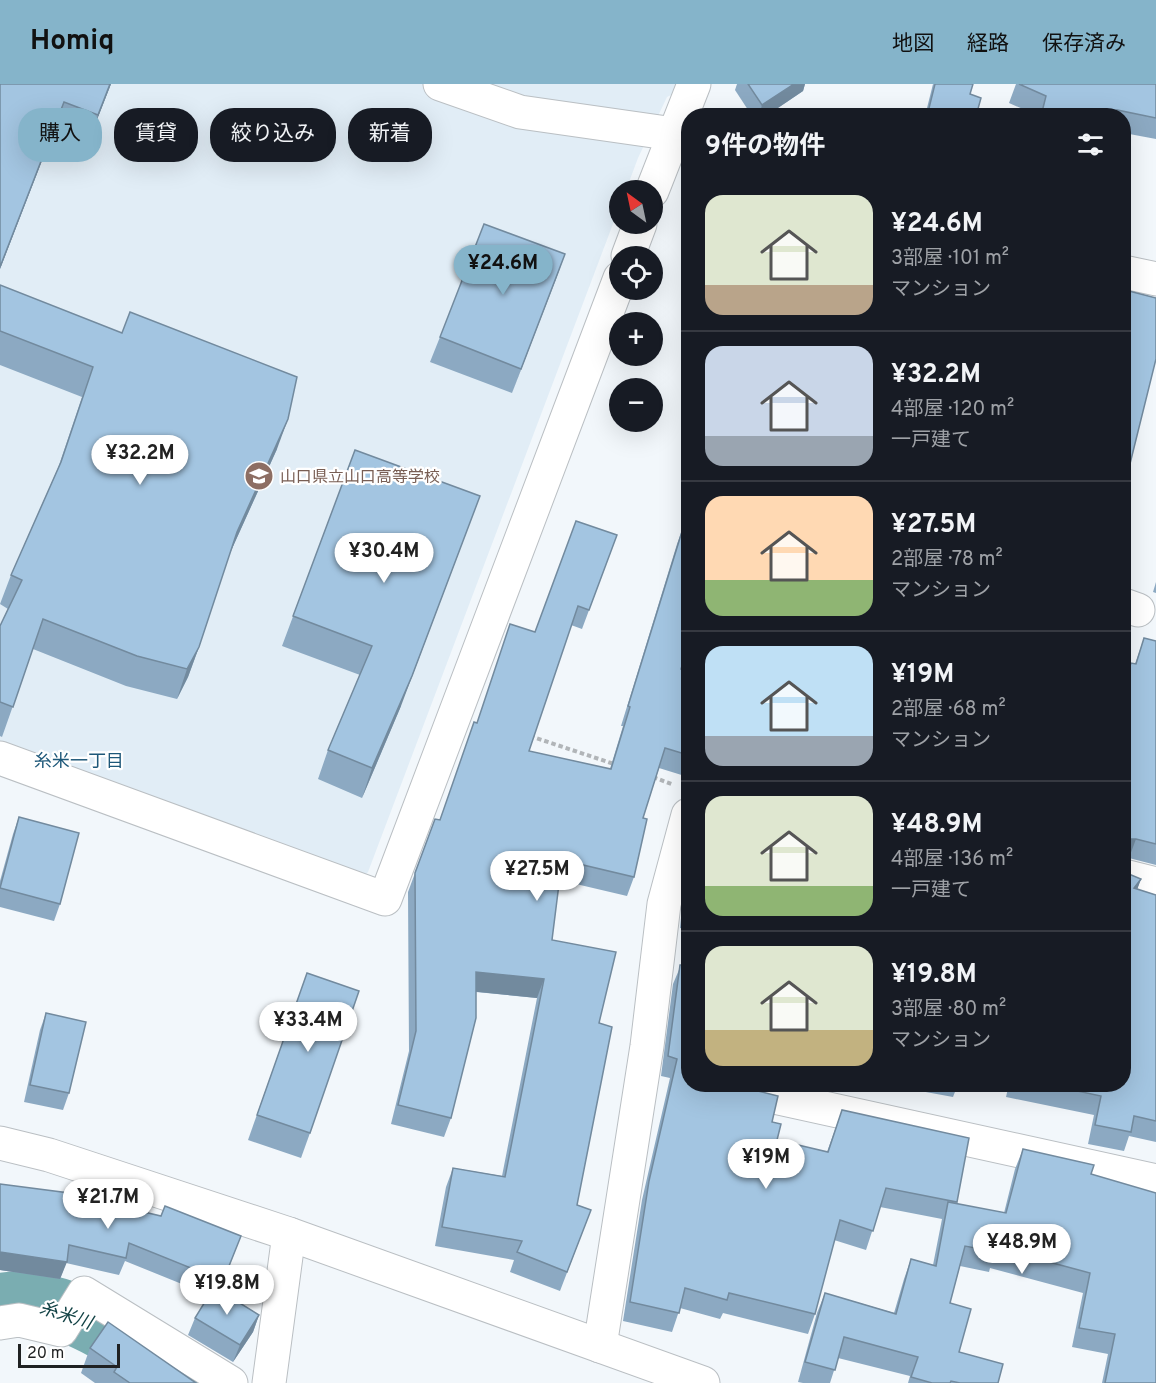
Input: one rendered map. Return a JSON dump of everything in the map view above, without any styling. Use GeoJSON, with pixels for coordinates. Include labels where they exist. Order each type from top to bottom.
{"type":"FeatureCollection","features":[{"type":"Feature","properties":{"kind":"street"},"geometry":{"type":"LineString","coordinates":[[440,84],[520,112],[681,136],[657,180]]}},
{"type":"Feature","properties":{"kind":"street"},"geometry":{"type":"LineString","coordinates":[[688,108],[694,84]]}},
{"type":"Feature","properties":{"kind":"street"},"geometry":{"type":"LineString","coordinates":[[1131,274],[1156,279]]}},
{"type":"Feature","properties":{"kind":"street"},"geometry":{"type":"LineString","coordinates":[[0,758],[385,899],[612,300]]}},
{"type":"Feature","properties":{"kind":"street"},"geometry":{"type":"LineString","coordinates":[[600,1346],[647,1046],[664,904],[681,811]]}},
{"type":"Feature","properties":{"kind":"street"},"geometry":{"type":"LineString","coordinates":[[1131,878],[1156,884]]}},
{"type":"Feature","properties":{"kind":"street"},"geometry":{"type":"LineString","coordinates":[[754,1092],[1156,1181]]}},
{"type":"Feature","properties":{"kind":"street"},"geometry":{"type":"LineString","coordinates":[[0,1143],[49,1155],[289,1234],[703,1383]]}},
{"type":"Feature","properties":{"kind":"street"},"geometry":{"type":"LineString","coordinates":[[269,1383],[289,1234]]}},
{"type":"Feature","properties":{"kind":"street"},"geometry":{"type":"LineString","coordinates":[[0,1323],[19,1320],[61,1330],[84,1293],[231,1383]]}},
{"type":"Feature","properties":{"kind":"path"},"geometry":{"type":"LineString","coordinates":[[522,733],[622,767]]}},
{"type":"Feature","properties":{"kind":"path"},"geometry":{"type":"LineString","coordinates":[[644,775],[681,799]]}},
{"type":"Feature","properties":{"kind":"shaded area","name":"山口県立山口高等学校"},"geometry":{"type":"Polygon","coordinates":[[[0,84],[683,84],[681,90],[667,97],[630,180],[609,180],[609,234],[368,872],[356,883],[0,744],[0,84]]]}},
{"type":"Feature","properties":{"kind":"building"},"geometry":{"type":"Polygon","coordinates":[[[0,84],[110,84],[101,108],[80,108],[64,102],[62,108],[18,108],[18,162],[41,162],[0,267],[0,84]]]}},
{"type":"Feature","properties":{"kind":"building"},"geometry":{"type":"Polygon","coordinates":[[[748,84],[794,84],[762,105],[748,84]]]}},
{"type":"Feature","properties":{"kind":"building"},"geometry":{"type":"Polygon","coordinates":[[[935,84],[973,84],[970,94],[981,98],[978,108],[929,108],[935,84]]]}},
{"type":"Feature","properties":{"kind":"building"},"geometry":{"type":"Polygon","coordinates":[[[1019,84],[1156,84],[1156,118],[1131,113],[1131,108],[1043,108],[1046,96],[1019,84]]]}},
{"type":"Feature","properties":{"kind":"building"},"geometry":{"type":"Polygon","coordinates":[[[484,224],[565,254],[521,369],[440,337],[484,224]]]}},
{"type":"Feature","properties":{"kind":"building"},"geometry":{"type":"Polygon","coordinates":[[[0,285],[122,333],[130,312],[297,377],[288,419],[237,532],[199,647],[187,669],[137,656],[43,619],[13,707],[0,702],[0,626],[22,580],[11,575],[61,462],[93,367],[0,331],[0,285]]]}},
{"type":"Feature","properties":{"kind":"building"},"geometry":{"type":"Polygon","coordinates":[[[1131,292],[1156,298],[1156,359],[1131,460],[1131,292]]]}},
{"type":"Feature","properties":{"kind":"building"},"geometry":{"type":"Polygon","coordinates":[[[355,450],[480,496],[412,676],[372,768],[328,750],[372,646],[293,616],[355,450]]]}},
{"type":"Feature","properties":{"kind":"building"},"geometry":{"type":"Polygon","coordinates":[[[576,521],[617,535],[589,610],[578,606],[529,751],[611,769],[630,707],[628,706],[681,535],[681,753],[665,748],[643,818],[647,819],[634,877],[562,860],[552,940],[616,952],[599,1023],[612,1027],[577,1205],[591,1210],[567,1272],[517,1252],[522,1241],[442,1227],[453,1168],[505,1177],[544,979],[476,972],[476,1018],[451,1118],[398,1105],[416,1031],[415,873],[435,819],[440,820],[474,722],[477,723],[510,624],[535,632],[576,521]]]}},
{"type":"Feature","properties":{"kind":"building"},"geometry":{"type":"Polygon","coordinates":[[[1144,638],[1156,641],[1156,844],[1131,839],[1131,663],[1136,664],[1144,638]]]}},
{"type":"Feature","properties":{"kind":"building"},"geometry":{"type":"Polygon","coordinates":[[[19,817],[79,833],[60,904],[0,888],[19,817]]]}},
{"type":"Feature","properties":{"kind":"building"},"geometry":{"type":"Polygon","coordinates":[[[1131,875],[1141,879],[1134,888],[1156,895],[1156,1121],[1134,1116],[1131,1132],[1095,1125],[1101,1096],[1082,1092],[1131,1092],[1131,875]]]}},
{"type":"Feature","properties":{"kind":"building"},"geometry":{"type":"Polygon","coordinates":[[[680,965],[681,1092],[762,1092],[778,1096],[772,1122],[781,1124],[777,1140],[828,1152],[842,1110],[969,1138],[957,1202],[886,1188],[873,1231],[840,1220],[815,1314],[729,1293],[727,1300],[685,1288],[679,1313],[630,1302],[649,1181],[677,1059],[668,1056],[680,965]]]}},
{"type":"Feature","properties":{"kind":"building"},"geometry":{"type":"Polygon","coordinates":[[[307,973],[359,991],[310,1133],[257,1115],[307,973]]]}},
{"type":"Feature","properties":{"kind":"building"},"geometry":{"type":"Polygon","coordinates":[[[46,1013],[86,1022],[69,1093],[30,1085],[46,1013]]]}},
{"type":"Feature","properties":{"kind":"building"},"geometry":{"type":"Polygon","coordinates":[[[1023,1149],[1094,1165],[1091,1174],[1156,1193],[1156,1383],[1105,1383],[1115,1334],[1079,1328],[1090,1273],[997,1248],[996,1252],[965,1246],[950,1303],[971,1309],[959,1352],[1003,1364],[998,1383],[951,1381],[950,1383],[932,1383],[911,1377],[918,1357],[844,1337],[835,1370],[805,1362],[825,1293],[896,1314],[911,1259],[936,1266],[948,1202],[1006,1213],[1023,1149]]]}},
{"type":"Feature","properties":{"kind":"building"},"geometry":{"type":"Polygon","coordinates":[[[0,1184],[77,1194],[77,1196],[161,1216],[165,1206],[241,1236],[223,1281],[129,1243],[126,1258],[69,1245],[67,1262],[0,1252],[0,1184]]]}},
{"type":"Feature","properties":{"kind":"building"},"geometry":{"type":"Polygon","coordinates":[[[214,1287],[259,1315],[240,1345],[195,1318],[214,1287]]]}},
{"type":"Feature","properties":{"kind":"building"},"geometry":{"type":"Polygon","coordinates":[[[108,1322],[196,1383],[130,1383],[114,1372],[117,1367],[90,1348],[108,1322]]]}},
{"type":"Feature","properties":{"kind":"waterway","name":"糸米川"},"geometry":{"type":"LineString","coordinates":[[0,1304],[25,1303],[50,1307],[75,1315],[99,1326],[187,1383]]}},
{"type":"Feature","properties":{"kind":"place","name":"山口県立山口高等学校"},"geometry":{"type":"Point","coordinates":[259,476]}},
{"type":"Feature","properties":{"kind":"district","name":"糸米一丁目"},"geometry":{"type":"Point","coordinates":[79,761]}}]}
